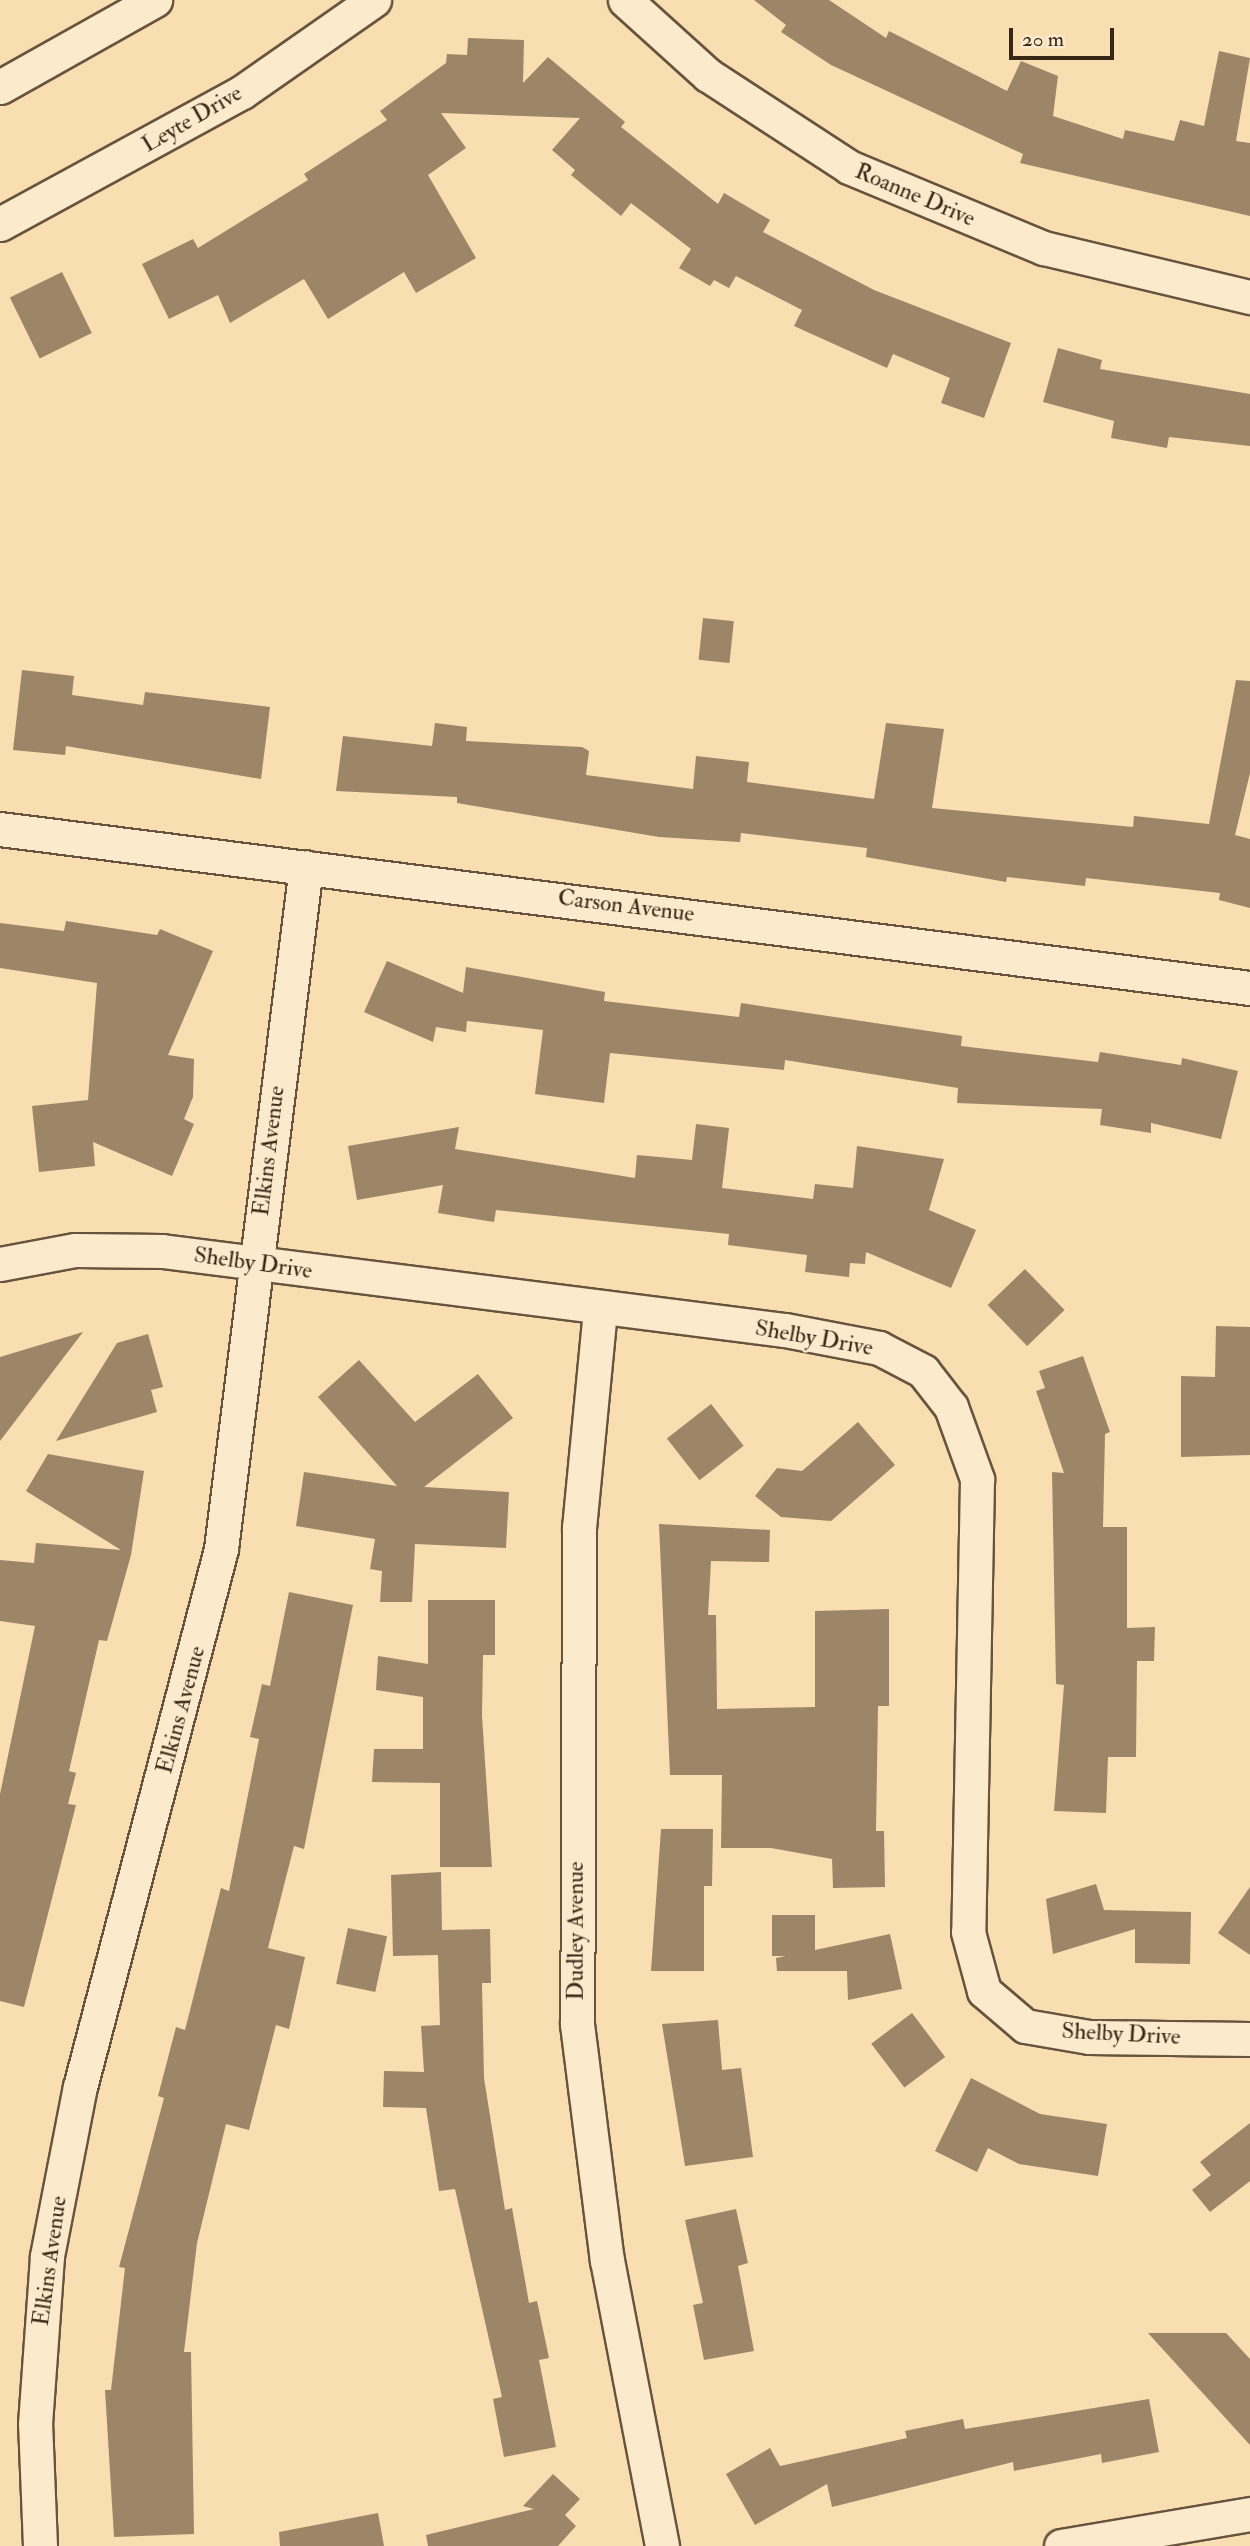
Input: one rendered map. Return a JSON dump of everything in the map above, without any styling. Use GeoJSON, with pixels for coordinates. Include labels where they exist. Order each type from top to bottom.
{"type":"FeatureCollection","features":[{"type":"Feature","properties":{"kind":"street"},"geometry":{"type":"LineString","coordinates":[[0,87],[155,0]]}},
{"type":"Feature","properties":{"kind":"street","name":"Leyte Drive"},"geometry":{"type":"LineString","coordinates":[[0,224],[242,92],[374,0]]}},
{"type":"Feature","properties":{"kind":"street","name":"Roanne Drive"},"geometry":{"type":"LineString","coordinates":[[625,0],[708,75],[849,167],[1044,248],[1250,297]]}},
{"type":"Feature","properties":{"kind":"street","name":"Carson Avenue"},"geometry":{"type":"LineString","coordinates":[[0,829],[1250,988]]}},
{"type":"Feature","properties":{"kind":"street","name":"Elkins Avenue"},"geometry":{"type":"LineString","coordinates":[[40,2546],[35,2424],[47,2256],[80,2087],[221,1549],[254,1265],[306,867]]}},
{"type":"Feature","properties":{"kind":"street","name":"Shelby Drive"},"geometry":{"type":"LineString","coordinates":[[0,1264],[102,1248],[847,1340],[900,1359],[937,1386],[972,1456],[980,1510],[968,1932],[984,1991],[1025,2026],[1089,2037],[1250,2039]]}},
{"type":"Feature","properties":{"kind":"street","name":"Dudley Avenue"},"geometry":{"type":"LineString","coordinates":[[600,1310],[578,1567],[577,2024],[612,2296],[662,2546]]}},
{"type":"Feature","properties":{"kind":"street"},"geometry":{"type":"LineString","coordinates":[[1061,2546],[1250,2514]]}},
{"type":"Feature","properties":{"kind":"building"},"geometry":{"type":"Polygon","coordinates":[[[754,0],[829,0],[886,38],[889,31],[1007,91],[1021,61],[1058,76],[1053,116],[1123,139],[1125,130],[1174,141],[1180,120],[1204,126],[1219,51],[1250,58],[1236,141],[1250,143],[1250,216],[1020,163],[1023,154],[831,65],[781,32],[786,25],[754,0]]]}},
{"type":"Feature","properties":{"kind":"building"},"geometry":{"type":"Polygon","coordinates":[[[468,38],[524,40],[523,83],[548,57],[625,122],[621,127],[718,204],[724,193],[770,220],[763,232],[874,290],[1011,343],[984,418],[941,403],[950,378],[893,354],[887,368],[794,326],[802,310],[736,276],[729,288],[714,280],[710,286],[679,268],[691,249],[631,203],[621,216],[571,175],[575,170],[552,150],[580,118],[441,113],[466,148],[428,175],[476,258],[416,293],[404,272],[328,319],[304,279],[230,323],[218,295],[169,319],[142,264],[193,239],[198,248],[308,180],[304,174],[387,120],[380,111],[446,63],[447,54],[467,55],[468,38]]]}},
{"type":"Feature","properties":{"kind":"building"},"geometry":{"type":"Polygon","coordinates":[[[62,272],[92,333],[40,359],[10,297],[62,272]]]}},
{"type":"Feature","properties":{"kind":"building"},"geometry":{"type":"Polygon","coordinates":[[[1058,348],[1102,360],[1100,369],[1250,394],[1250,446],[1169,437],[1167,448],[1111,438],[1114,421],[1043,402],[1058,348]]]}},
{"type":"Feature","properties":{"kind":"building"},"geometry":{"type":"Polygon","coordinates":[[[703,618],[734,621],[729,663],[699,660],[703,618]]]}},
{"type":"Feature","properties":{"kind":"building"},"geometry":{"type":"Polygon","coordinates":[[[22,670],[74,676],[72,695],[143,705],[145,692],[270,707],[261,779],[66,746],[65,755],[13,750],[22,670]]]}},
{"type":"Feature","properties":{"kind":"building"},"geometry":{"type":"Polygon","coordinates":[[[1236,680],[1250,681],[1250,773],[1235,835],[1250,839],[1250,908],[1219,900],[1220,893],[1086,878],[1085,886],[1007,877],[1006,882],[866,857],[867,848],[741,833],[740,842],[659,837],[457,803],[457,797],[336,791],[343,736],[432,746],[435,723],[467,727],[466,741],[582,747],[589,751],[586,775],[693,789],[696,756],[749,762],[747,782],[874,799],[886,723],[944,729],[932,808],[1133,827],[1134,816],[1209,824],[1236,680]]]}},
{"type":"Feature","properties":{"kind":"building"},"geometry":{"type":"Polygon","coordinates":[[[66,921],[157,935],[160,929],[213,951],[168,1055],[194,1059],[193,1097],[184,1119],[194,1124],[172,1176],[93,1142],[95,1166],[39,1172],[32,1106],[88,1100],[97,983],[0,968],[0,923],[64,931],[66,921]]]}},
{"type":"Feature","properties":{"kind":"building"},"geometry":{"type":"Polygon","coordinates":[[[387,961],[463,993],[466,967],[605,992],[604,1001],[739,1017],[741,1003],[962,1036],[961,1046],[1098,1062],[1100,1052],[1181,1065],[1182,1058],[1238,1071],[1221,1139],[1151,1123],[1151,1133],[1100,1125],[1102,1109],[957,1103],[958,1088],[785,1060],[784,1070],[610,1053],[604,1103],[535,1094],[543,1030],[467,1021],[466,1032],[436,1027],[433,1042],[364,1012],[387,961]]]}},
{"type":"Feature","properties":{"kind":"building"},"geometry":{"type":"Polygon","coordinates":[[[696,1124],[729,1128],[722,1188],[813,1199],[815,1184],[853,1188],[857,1146],[944,1159],[929,1210],[976,1230],[951,1288],[866,1252],[865,1264],[850,1263],[849,1277],[805,1272],[807,1255],[728,1245],[729,1234],[496,1210],[494,1222],[438,1213],[443,1185],[357,1200],[348,1146],[459,1127],[455,1149],[635,1178],[637,1155],[692,1160],[696,1124]]]}},
{"type":"Feature","properties":{"kind":"building"},"geometry":{"type":"Polygon","coordinates":[[[1025,1269],[1065,1310],[1027,1346],[988,1305],[1025,1269]]]}},
{"type":"Feature","properties":{"kind":"building"},"geometry":{"type":"Polygon","coordinates":[[[1216,1326],[1250,1327],[1250,1455],[1181,1457],[1181,1376],[1215,1377],[1216,1326]]]}},
{"type":"Feature","properties":{"kind":"building"},"geometry":{"type":"Polygon","coordinates":[[[83,1332],[0,1441],[0,1357],[83,1332]]]}},
{"type":"Feature","properties":{"kind":"building"},"geometry":{"type":"Polygon","coordinates":[[[148,1334],[163,1387],[151,1390],[157,1412],[56,1441],[117,1343],[148,1334]]]}},
{"type":"Feature","properties":{"kind":"building"},"geometry":{"type":"Polygon","coordinates":[[[1083,1356],[1110,1432],[1105,1434],[1103,1527],[1127,1527],[1127,1628],[1155,1627],[1154,1661],[1137,1661],[1136,1757],[1108,1757],[1106,1813],[1054,1811],[1064,1685],[1056,1684],[1052,1472],[1064,1473],[1036,1391],[1045,1388],[1039,1371],[1083,1356]]]}},
{"type":"Feature","properties":{"kind":"building"},"geometry":{"type":"Polygon","coordinates":[[[359,1360],[415,1422],[478,1374],[513,1418],[424,1487],[509,1492],[506,1548],[415,1544],[412,1602],[380,1602],[382,1571],[370,1569],[375,1539],[296,1526],[304,1472],[397,1486],[318,1397],[359,1360]]]}},
{"type":"Feature","properties":{"kind":"building"},"geometry":{"type":"Polygon","coordinates":[[[711,1404],[744,1446],[700,1480],[667,1438],[711,1404]]]}},
{"type":"Feature","properties":{"kind":"building"},"geometry":{"type":"Polygon","coordinates":[[[858,1422],[895,1465],[831,1521],[781,1517],[755,1496],[777,1468],[802,1471],[858,1422]]]}},
{"type":"Feature","properties":{"kind":"building"},"geometry":{"type":"Polygon","coordinates":[[[48,1454],[144,1471],[131,1555],[107,1641],[99,1640],[69,1771],[76,1773],[68,1804],[76,1805],[24,2007],[0,2001],[0,1794],[35,1626],[0,1621],[0,1560],[34,1563],[36,1543],[121,1550],[26,1491],[48,1454]]]}},
{"type":"Feature","properties":{"kind":"building"},"geometry":{"type":"Polygon","coordinates":[[[659,1524],[770,1530],[769,1562],[711,1561],[708,1615],[716,1615],[717,1709],[815,1707],[815,1611],[889,1609],[889,1706],[878,1706],[876,1831],[884,1831],[885,1887],[833,1888],[832,1859],[771,1848],[721,1848],[722,1775],[670,1775],[659,1524]]]}},
{"type":"Feature","properties":{"kind":"building"},"geometry":{"type":"Polygon","coordinates":[[[289,1592],[353,1605],[304,1849],[294,1846],[268,1948],[305,1957],[289,2029],[276,2025],[249,2130],[226,2124],[197,2243],[184,2352],[191,2352],[194,2534],[114,2537],[105,2390],[111,2390],[125,2268],[119,2267],[164,2098],[158,2096],[176,2027],[185,2030],[221,1888],[229,1891],[259,1739],[250,1737],[262,1684],[270,1686],[289,1592]]]}},
{"type":"Feature","properties":{"kind":"building"},"geometry":{"type":"Polygon","coordinates":[[[428,1600],[495,1600],[495,1655],[483,1655],[482,1716],[492,1867],[440,1867],[440,1783],[372,1782],[374,1749],[423,1749],[423,1697],[376,1690],[378,1656],[428,1664],[428,1600]]]}},
{"type":"Feature","properties":{"kind":"building"},"geometry":{"type":"Polygon","coordinates":[[[661,1829],[713,1829],[712,1886],[704,1886],[704,1971],[651,1971],[661,1829]]]}},
{"type":"Feature","properties":{"kind":"building"},"geometry":{"type":"Polygon","coordinates":[[[441,1872],[442,1930],[490,1929],[491,1983],[482,1983],[484,2078],[505,2210],[512,2208],[529,2303],[537,2301],[549,2358],[539,2360],[556,2447],[504,2457],[493,2399],[502,2397],[455,2189],[439,2191],[426,2108],[383,2107],[384,2071],[424,2072],[421,2026],[440,2025],[438,1955],[393,1956],[391,1875],[441,1872]]]}},
{"type":"Feature","properties":{"kind":"building"},"geometry":{"type":"Polygon","coordinates":[[[1096,1884],[1104,1910],[1191,1912],[1190,1964],[1135,1963],[1135,1929],[1053,1954],[1046,1899],[1096,1884]]]}},
{"type":"Feature","properties":{"kind":"building"},"geometry":{"type":"Polygon","coordinates":[[[1250,1887],[1250,1955],[1218,1933],[1250,1887]]]}},
{"type":"Feature","properties":{"kind":"building"},"geometry":{"type":"Polygon","coordinates":[[[772,1915],[815,1915],[815,1950],[890,1934],[902,1989],[848,2000],[847,1971],[777,1971],[776,1958],[786,1956],[772,1956],[772,1915]]]}},
{"type":"Feature","properties":{"kind":"building"},"geometry":{"type":"Polygon","coordinates":[[[348,1928],[387,1936],[375,1992],[336,1984],[348,1928]]]}},
{"type":"Feature","properties":{"kind":"building"},"geometry":{"type":"Polygon","coordinates":[[[912,2013],[945,2057],[904,2088],[871,2044],[912,2013]]]}},
{"type":"Feature","properties":{"kind":"building"},"geometry":{"type":"Polygon","coordinates":[[[718,2020],[722,2070],[741,2068],[753,2157],[685,2166],[662,2024],[718,2020]]]}},
{"type":"Feature","properties":{"kind":"building"},"geometry":{"type":"Polygon","coordinates":[[[971,2078],[1040,2114],[1107,2124],[1098,2176],[1019,2164],[988,2148],[977,2172],[935,2151],[971,2078]]]}},
{"type":"Feature","properties":{"kind":"building"},"geometry":{"type":"Polygon","coordinates":[[[1250,2123],[1250,2181],[1210,2212],[1192,2190],[1211,2175],[1200,2162],[1250,2123]]]}},
{"type":"Feature","properties":{"kind":"building"},"geometry":{"type":"Polygon","coordinates":[[[736,2209],[748,2263],[738,2266],[754,2351],[704,2360],[693,2305],[703,2303],[685,2220],[736,2209]]]}},
{"type":"Feature","properties":{"kind":"building"},"geometry":{"type":"Polygon","coordinates":[[[1148,2333],[1226,2333],[1250,2359],[1250,2445],[1148,2333]]]}},
{"type":"Feature","properties":{"kind":"building"},"geometry":{"type":"Polygon","coordinates":[[[1149,2399],[1159,2452],[1102,2463],[1101,2454],[1014,2471],[1013,2462],[832,2507],[827,2484],[755,2525],[726,2474],[770,2448],[780,2466],[907,2438],[905,2431],[963,2419],[965,2429],[1149,2399]]]}},
{"type":"Feature","properties":{"kind":"building"},"geometry":{"type":"Polygon","coordinates":[[[553,2474],[580,2499],[565,2515],[576,2526],[558,2546],[428,2546],[426,2535],[534,2509],[523,2506],[553,2474]]]}},
{"type":"Feature","properties":{"kind":"building"},"geometry":{"type":"Polygon","coordinates":[[[378,2513],[384,2546],[280,2546],[279,2532],[378,2513]]]}}]}
